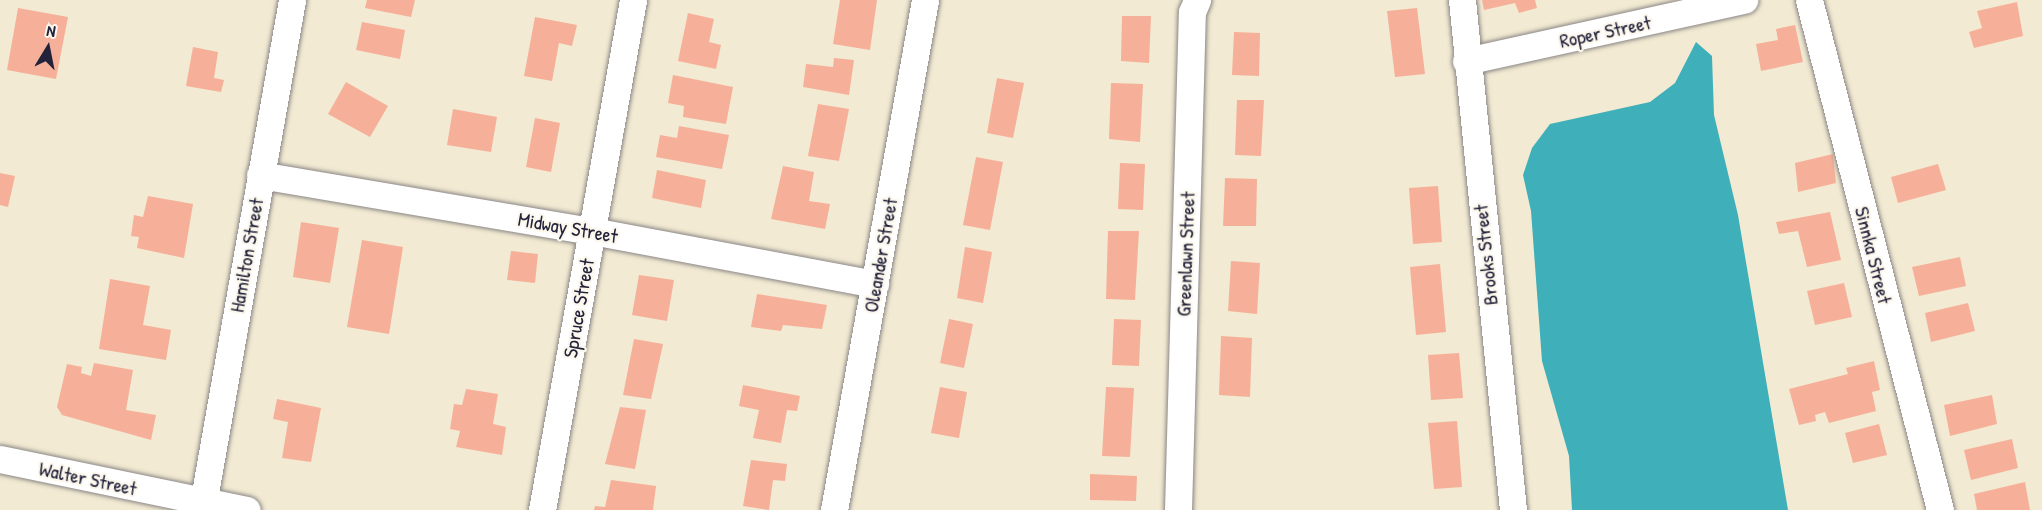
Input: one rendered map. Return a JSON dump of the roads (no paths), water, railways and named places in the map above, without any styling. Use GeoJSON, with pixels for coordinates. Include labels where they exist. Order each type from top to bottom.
{"type":"FeatureCollection","features":[{"type":"Feature","properties":{"kind":"street","name":"Hamilton Street"},"geometry":{"type":"LineString","coordinates":[[203,506],[292,0]]}},
{"type":"Feature","properties":{"kind":"street","name":"Spruce Street"},"geometry":{"type":"LineString","coordinates":[[542,510],[633,0]]}},
{"type":"Feature","properties":{"kind":"street","name":"Oleander Street"},"geometry":{"type":"LineString","coordinates":[[834,510],[925,0]]}},
{"type":"Feature","properties":{"kind":"street","name":"Greenlawn Street"},"geometry":{"type":"LineString","coordinates":[[1178,510],[1192,12],[1197,0]]}},
{"type":"Feature","properties":{"kind":"street","name":"Brooks Street"},"geometry":{"type":"LineString","coordinates":[[1462,0],[1466,62],[1514,510]]}},
{"type":"Feature","properties":{"kind":"street","name":"Roper Street"},"geometry":{"type":"LineString","coordinates":[[1466,62],[1744,0]]}},
{"type":"Feature","properties":{"kind":"street","name":"Sinnka Street"},"geometry":{"type":"LineString","coordinates":[[1809,0],[1940,510]]}},
{"type":"Feature","properties":{"kind":"street","name":"Midway Street"},"geometry":{"type":"LineString","coordinates":[[260,175],[592,231],[875,284]]}},
{"type":"Feature","properties":{"kind":"street","name":"Walter Street"},"geometry":{"type":"LineString","coordinates":[[0,459],[203,506],[247,510]]}},
{"type":"Feature","properties":{"kind":"water"},"geometry":{"type":"Polygon","coordinates":[[[1696,42],[1712,56],[1714,115],[1738,215],[1788,510],[1572,510],[1569,456],[1542,361],[1531,211],[1523,175],[1532,148],[1550,124],[1650,102],[1675,83],[1696,42]]]}}]}
